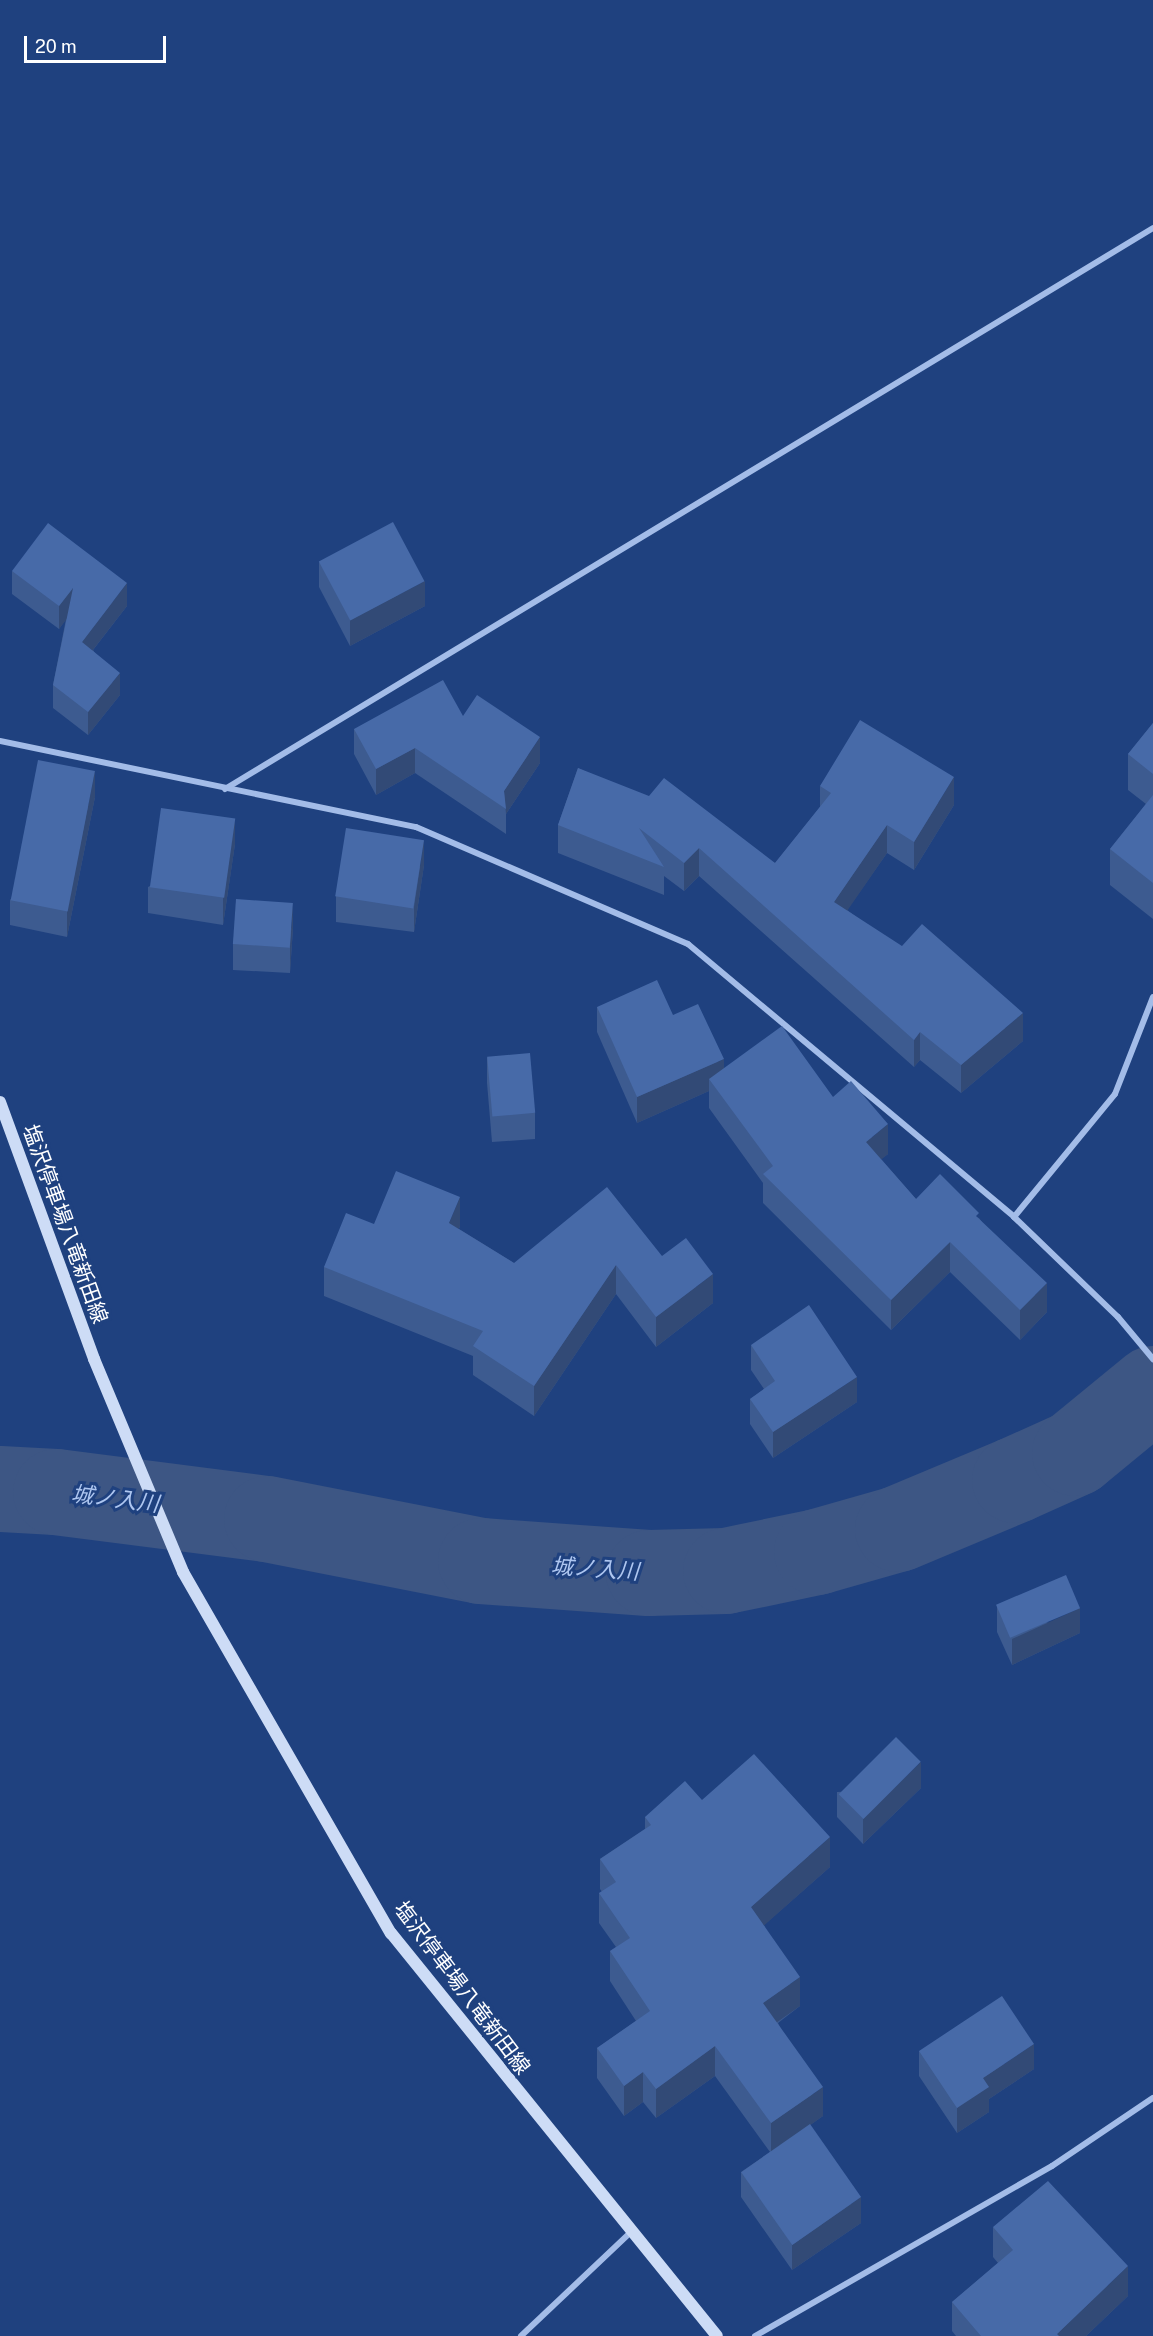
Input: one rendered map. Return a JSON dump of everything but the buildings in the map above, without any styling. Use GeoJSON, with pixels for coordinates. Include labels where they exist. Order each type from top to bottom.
{"type":"FeatureCollection","features":[{"type":"Feature","properties":{"kind":"main road","name":"塩沢停車場八竜新田線"},"geometry":{"type":"LineString","coordinates":[[0,1102],[94,1359],[183,1572],[391,1934],[630,2233],[717,2336]]}},
{"type":"Feature","properties":{"kind":"street"},"geometry":{"type":"LineString","coordinates":[[225,789],[1153,228]]}},
{"type":"Feature","properties":{"kind":"street"},"geometry":{"type":"LineString","coordinates":[[0,741],[416,827],[688,944],[1014,1217],[1118,1317],[1153,1359]]}},
{"type":"Feature","properties":{"kind":"street"},"geometry":{"type":"LineString","coordinates":[[1014,1217],[1115,1094],[1153,997]]}},
{"type":"Feature","properties":{"kind":"street"},"geometry":{"type":"LineString","coordinates":[[755,2336],[1052,2166],[1153,2098]]}},
{"type":"Feature","properties":{"kind":"street"},"geometry":{"type":"LineString","coordinates":[[521,2336],[630,2233]]}},
{"type":"Feature","properties":{"kind":"waterway","name":"城ノ入川"},"geometry":{"type":"LineString","coordinates":[[0,1489],[56,1492],[267,1519],[481,1561],[649,1573],[726,1571],[817,1552],[898,1529],[1015,1480],[1075,1453],[1153,1389]]}}]}
